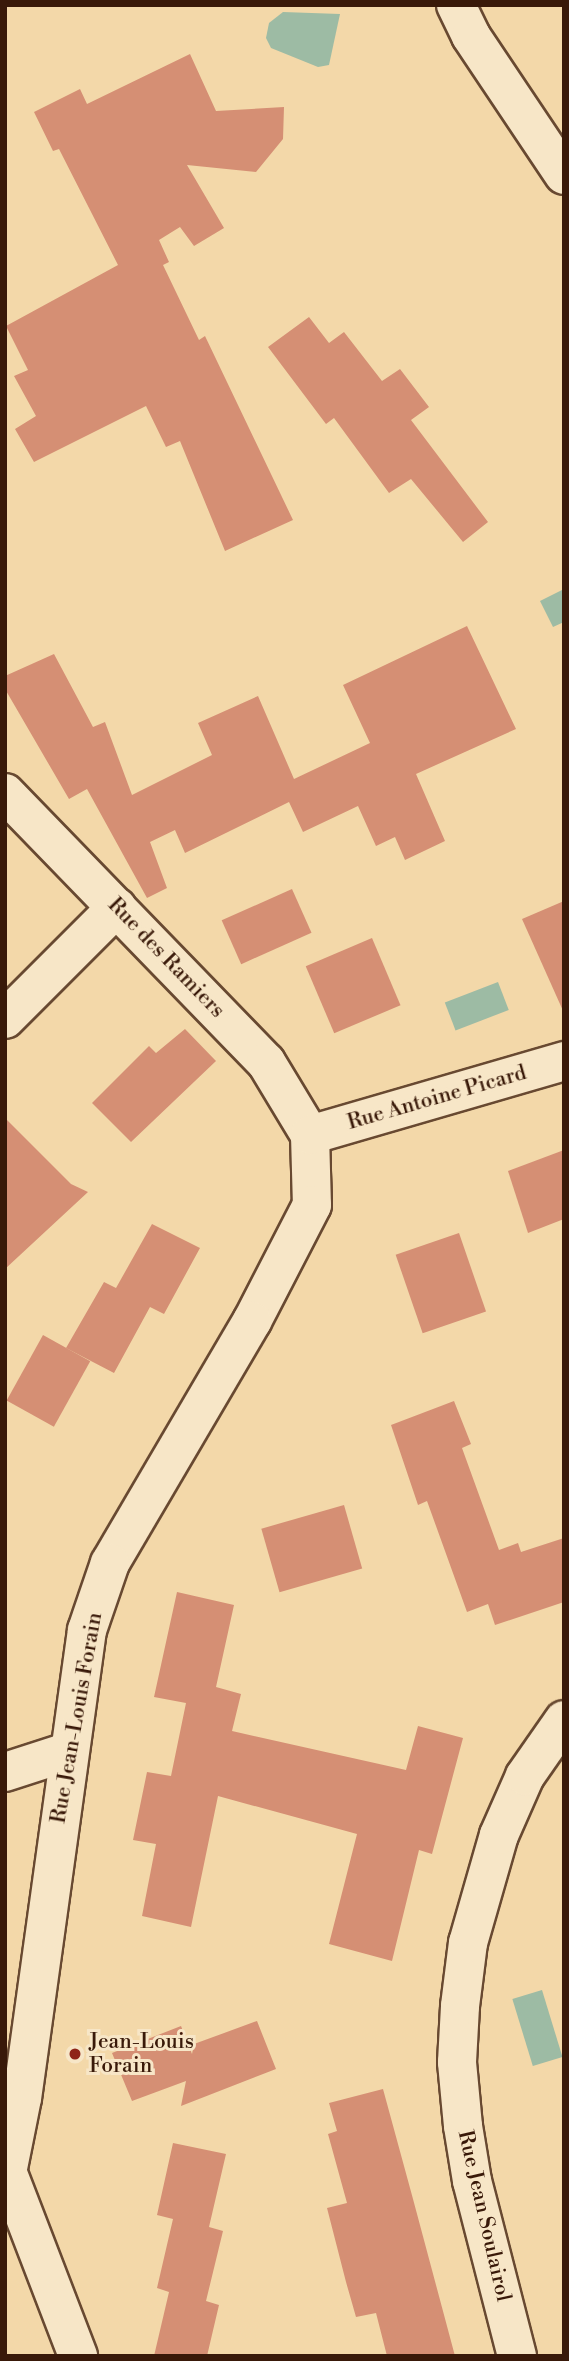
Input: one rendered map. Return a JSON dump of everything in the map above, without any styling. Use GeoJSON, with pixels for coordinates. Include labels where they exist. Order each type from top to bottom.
{"type":"FeatureCollection","features":[{"type":"Feature","properties":{"kind":"street"},"geometry":{"type":"LineString","coordinates":[[456,5],[471,36],[564,175]]}},
{"type":"Feature","properties":{"kind":"street","name":"Rue des Ramiers"},"geometry":{"type":"LineString","coordinates":[[5,793],[266,1062],[310,1135]]}},
{"type":"Feature","properties":{"kind":"street"},"geometry":{"type":"LineString","coordinates":[[5,1018],[117,907]]}},
{"type":"Feature","properties":{"kind":"street","name":"Rue Antoine Picard"},"geometry":{"type":"LineString","coordinates":[[310,1135],[564,1061]]}},
{"type":"Feature","properties":{"kind":"street","name":"Rue Jean-Louis Forain"},"geometry":{"type":"LineString","coordinates":[[7,2180],[67,1752],[87,1630],[110,1563],[252,1321],[312,1205],[310,1135]]}},
{"type":"Feature","properties":{"kind":"street","name":"Rue Jean Soulairol"},"geometry":{"type":"LineString","coordinates":[[517,2356],[472,2181],[463,2126],[457,2062],[460,2006],[468,1942],[499,1835],[525,1776],[564,1720]]}},
{"type":"Feature","properties":{"kind":"street"},"geometry":{"type":"LineString","coordinates":[[5,1772],[67,1752]]}},
{"type":"Feature","properties":{"kind":"street"},"geometry":{"type":"LineString","coordinates":[[7,2180],[78,2356]]}},
{"type":"Feature","properties":{"kind":"shaded area"},"geometry":{"type":"Polygon","coordinates":[[[283,12],[340,14],[329,65],[318,67],[271,48],[266,38],[269,23],[283,12]]]}},
{"type":"Feature","properties":{"kind":"shaded area"},"geometry":{"type":"Polygon","coordinates":[[[564,589],[564,622],[553,627],[540,601],[564,589]]]}},
{"type":"Feature","properties":{"kind":"shaded area"},"geometry":{"type":"Polygon","coordinates":[[[498,982],[509,1010],[456,1030],[445,1002],[498,982]]]}},
{"type":"Feature","properties":{"kind":"shaded area"},"geometry":{"type":"Polygon","coordinates":[[[542,1990],[562,2057],[533,2066],[512,1999],[542,1990]]]}},
{"type":"Feature","properties":{"kind":"building"},"geometry":{"type":"Polygon","coordinates":[[[190,54],[216,111],[284,107],[283,139],[256,172],[187,165],[224,228],[194,246],[180,227],[159,240],[169,262],[163,265],[199,340],[205,336],[293,520],[225,551],[180,441],[166,447],[146,406],[34,462],[15,429],[36,416],[14,376],[28,370],[6,326],[118,265],[59,149],[53,151],[34,112],[80,89],[87,104],[190,54]]]}},
{"type":"Feature","properties":{"kind":"building"},"geometry":{"type":"Polygon","coordinates":[[[309,317],[329,343],[344,332],[382,381],[400,369],[429,407],[411,420],[488,522],[463,542],[411,479],[389,493],[334,418],[326,424],[268,347],[309,317]]]}},
{"type":"Feature","properties":{"kind":"building"},"geometry":{"type":"Polygon","coordinates":[[[467,626],[516,729],[416,774],[445,841],[405,860],[395,837],[376,846],[358,806],[303,832],[289,802],[185,853],[175,830],[150,842],[167,888],[147,898],[87,789],[69,799],[5,689],[5,676],[54,654],[93,727],[105,722],[132,795],[212,755],[198,723],[258,696],[294,779],[370,743],[343,685],[467,626]]]}},
{"type":"Feature","properties":{"kind":"building"},"geometry":{"type":"Polygon","coordinates":[[[292,889],[312,933],[241,964],[222,920],[292,889]]]}},
{"type":"Feature","properties":{"kind":"building"},"geometry":{"type":"Polygon","coordinates":[[[564,901],[564,1013],[522,919],[564,901]]]}},
{"type":"Feature","properties":{"kind":"building"},"geometry":{"type":"Polygon","coordinates":[[[372,938],[401,1005],[334,1033],[306,966],[372,938]]]}},
{"type":"Feature","properties":{"kind":"building"},"geometry":{"type":"Polygon","coordinates":[[[185,1029],[216,1061],[131,1142],[92,1103],[149,1046],[156,1053],[185,1029]]]}},
{"type":"Feature","properties":{"kind":"building"},"geometry":{"type":"Polygon","coordinates":[[[5,1118],[71,1184],[88,1192],[5,1269],[5,1118]]]}},
{"type":"Feature","properties":{"kind":"building"},"geometry":{"type":"Polygon","coordinates":[[[564,1150],[564,1219],[528,1233],[508,1171],[564,1150]]]}},
{"type":"Feature","properties":{"kind":"building"},"geometry":{"type":"Polygon","coordinates":[[[152,1224],[200,1248],[164,1314],[150,1307],[114,1373],[66,1348],[104,1282],[116,1288],[152,1224]]]}},
{"type":"Feature","properties":{"kind":"building"},"geometry":{"type":"Polygon","coordinates":[[[459,1233],[486,1311],[423,1333],[396,1255],[459,1233]]]}},
{"type":"Feature","properties":{"kind":"building"},"geometry":{"type":"Polygon","coordinates":[[[43,1335],[90,1361],[54,1427],[7,1401],[43,1335]]]}},
{"type":"Feature","properties":{"kind":"building"},"geometry":{"type":"Polygon","coordinates":[[[454,1401],[471,1444],[462,1448],[499,1550],[518,1543],[521,1552],[564,1538],[564,1602],[495,1625],[488,1604],[467,1612],[427,1501],[418,1505],[391,1425],[454,1401]]]}},
{"type":"Feature","properties":{"kind":"building"},"geometry":{"type":"Polygon","coordinates":[[[344,1505],[362,1568],[280,1592],[261,1529],[344,1505]]]}},
{"type":"Feature","properties":{"kind":"building"},"geometry":{"type":"Polygon","coordinates":[[[177,1592],[234,1605],[216,1687],[241,1694],[232,1731],[406,1770],[418,1726],[463,1738],[432,1854],[419,1850],[392,1961],[329,1944],[357,1834],[218,1796],[191,1927],[142,1916],[156,1844],[133,1840],[147,1772],[171,1776],[186,1703],[154,1697],[177,1592]]]}},
{"type":"Feature","properties":{"kind":"building"},"geometry":{"type":"Polygon","coordinates":[[[257,2021],[276,2069],[181,2106],[186,2081],[132,2101],[112,2053],[181,2026],[192,2054],[194,2044],[257,2021]]]}},
{"type":"Feature","properties":{"kind":"building"},"geometry":{"type":"Polygon","coordinates":[[[383,2089],[455,2356],[387,2356],[376,2313],[356,2317],[346,2282],[327,2208],[347,2203],[328,2134],[337,2131],[329,2103],[383,2089]]]}},
{"type":"Feature","properties":{"kind":"building"},"geometry":{"type":"Polygon","coordinates":[[[173,2143],[226,2154],[209,2227],[223,2231],[206,2301],[219,2305],[207,2356],[154,2356],[169,2292],[157,2288],[173,2219],[157,2215],[173,2143]]]}},
{"type":"Feature","properties":{"kind":"place","name":"Jean-Louis Forain"},"geometry":{"type":"Point","coordinates":[75,2054]}}]}
